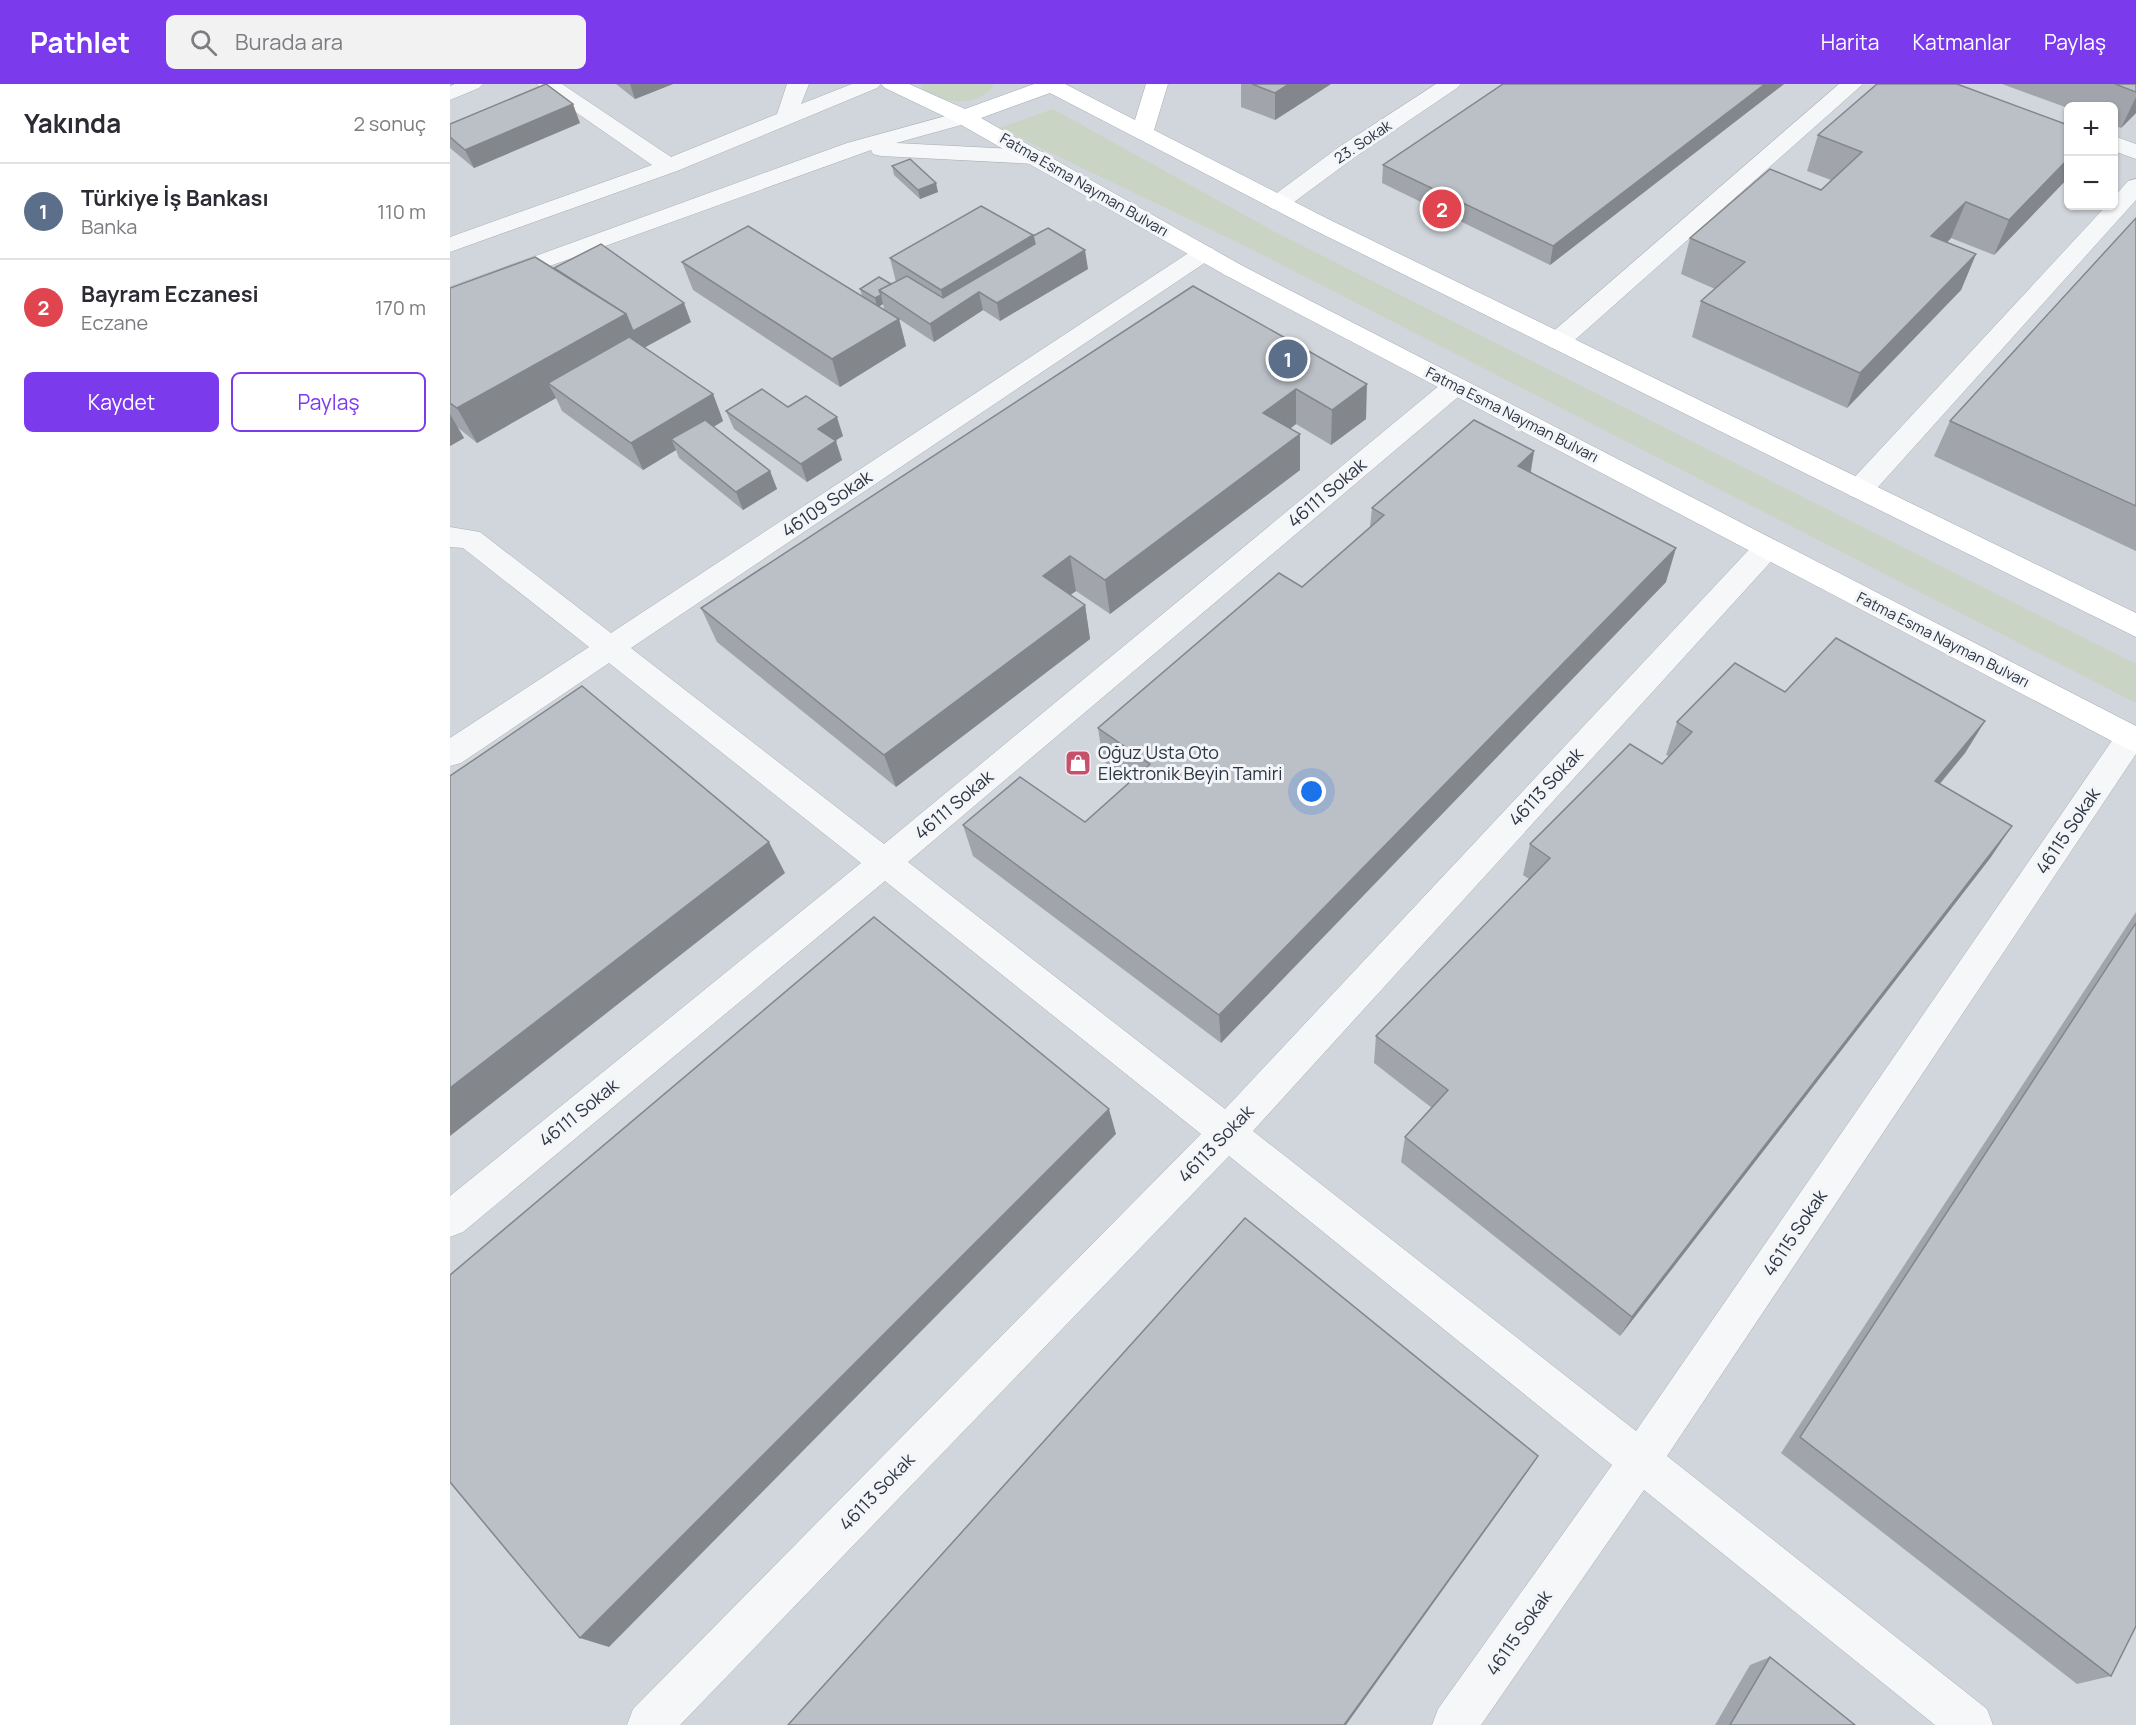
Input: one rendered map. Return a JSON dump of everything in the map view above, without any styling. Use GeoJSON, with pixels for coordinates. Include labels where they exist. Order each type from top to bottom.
{"type":"FeatureCollection","features":[{"type":"Feature","properties":{"kind":"main road","name":"Fatma Esma Nayman Bulvarı"},"geometry":{"type":"LineString","coordinates":[[892,84],[964,117],[1204,254],[2134,739]]}},
{"type":"Feature","properties":{"kind":"main road"},"geometry":{"type":"LineString","coordinates":[[964,117],[1051,84],[1278,203],[2136,626]]}},
{"type":"Feature","properties":{"kind":"main road"},"geometry":{"type":"LineString","coordinates":[[1143,133],[1156,84]]}},
{"type":"Feature","properties":{"kind":"street"},"geometry":{"type":"LineString","coordinates":[[450,94],[472,84]]}},
{"type":"Feature","properties":{"kind":"street"},"geometry":{"type":"LineString","coordinates":[[548,84],[669,166]]}},
{"type":"Feature","properties":{"kind":"street"},"geometry":{"type":"LineString","coordinates":[[786,118],[798,84]]}},
{"type":"Feature","properties":{"kind":"street"},"geometry":{"type":"LineString","coordinates":[[450,245],[669,166],[870,84]]}},
{"type":"Feature","properties":{"kind":"street","name":"23. Sokak"},"geometry":{"type":"LineString","coordinates":[[1278,203],[1347,152],[1450,84]]}},
{"type":"Feature","properties":{"kind":"street"},"geometry":{"type":"LineString","coordinates":[[1558,341],[1852,84]]}},
{"type":"Feature","properties":{"kind":"street"},"geometry":{"type":"LineString","coordinates":[[450,295],[855,148],[964,117]]}},
{"type":"Feature","properties":{"kind":"street"},"geometry":{"type":"LineString","coordinates":[[2118,145],[2136,152]]}},
{"type":"Feature","properties":{"kind":"street"},"geometry":{"type":"LineString","coordinates":[[855,148],[1035,157]]}},
{"type":"Feature","properties":{"kind":"street"},"geometry":{"type":"LineString","coordinates":[[1860,489],[2136,186]]}},
{"type":"Feature","properties":{"kind":"street","name":"46109 Sokak"},"geometry":{"type":"LineString","coordinates":[[450,754],[1204,254]]}},
{"type":"Feature","properties":{"kind":"street","name":"46111 Sokak"},"geometry":{"type":"LineString","coordinates":[[450,1219],[884,863],[1455,386]]}},
{"type":"Feature","properties":{"kind":"street"},"geometry":{"type":"LineString","coordinates":[[450,537],[470,539],[610,648],[1227,1132],[1971,1725]]}},
{"type":"Feature","properties":{"kind":"street","name":"46113 Sokak"},"geometry":{"type":"LineString","coordinates":[[650,1725],[1227,1132],[1767,548]]}},
{"type":"Feature","properties":{"kind":"street","name":"46115 Sokak"},"geometry":{"type":"LineString","coordinates":[[1454,1725],[1640,1461],[2134,739]]}},
{"type":"Feature","properties":{"kind":"shaded area"},"geometry":{"type":"Polygon","coordinates":[[[450,84],[2136,84],[2136,1725],[450,1725],[450,84]]]}},
{"type":"Feature","properties":{"kind":"green space"},"geometry":{"type":"Polygon","coordinates":[[[921,84],[994,84],[979,97],[950,101],[923,91],[921,84]]]}},
{"type":"Feature","properties":{"kind":"green space"},"geometry":{"type":"Polygon","coordinates":[[[1053,109],[1275,232],[2136,664],[2136,703],[1247,247],[999,128],[1053,109]]]}},
{"type":"Feature","properties":{"kind":"building"},"geometry":{"type":"Polygon","coordinates":[[[546,84],[573,104],[465,150],[450,137],[450,124],[546,84]]]}},
{"type":"Feature","properties":{"kind":"building"},"geometry":{"type":"Polygon","coordinates":[[[1252,84],[1289,84],[1275,93],[1252,84]]]}},
{"type":"Feature","properties":{"kind":"building"},"geometry":{"type":"Polygon","coordinates":[[[1503,84],[1765,84],[1553,246],[1383,165],[1503,84]]]}},
{"type":"Feature","properties":{"kind":"building"},"geometry":{"type":"Polygon","coordinates":[[[1877,84],[1957,84],[2064,124],[2064,163],[2009,220],[1966,202],[1931,236],[1976,254],[1860,373],[1701,301],[1745,262],[1690,238],[1770,169],[1821,190],[1862,152],[1818,135],[1877,84]]]}},
{"type":"Feature","properties":{"kind":"building"},"geometry":{"type":"Polygon","coordinates":[[[2115,84],[2136,84],[2136,92],[2115,84]]]}},
{"type":"Feature","properties":{"kind":"building"},"geometry":{"type":"Polygon","coordinates":[[[910,159],[936,183],[918,190],[892,166],[910,159]]]}},
{"type":"Feature","properties":{"kind":"building"},"geometry":{"type":"Polygon","coordinates":[[[981,206],[1033,235],[941,290],[890,258],[981,206]]]}},
{"type":"Feature","properties":{"kind":"building"},"geometry":{"type":"Polygon","coordinates":[[[2136,218],[2136,506],[1950,421],[2136,218]]]}},
{"type":"Feature","properties":{"kind":"building"},"geometry":{"type":"Polygon","coordinates":[[[748,226],[899,319],[832,359],[682,262],[748,226]]]}},
{"type":"Feature","properties":{"kind":"building"},"geometry":{"type":"Polygon","coordinates":[[[1048,228],[1085,250],[997,303],[979,292],[930,324],[879,290],[907,276],[943,298],[1035,244],[1033,236],[1048,228]]]}},
{"type":"Feature","properties":{"kind":"building"},"geometry":{"type":"Polygon","coordinates":[[[601,244],[684,303],[633,331],[626,314],[554,268],[601,244]]]}},
{"type":"Feature","properties":{"kind":"building"},"geometry":{"type":"Polygon","coordinates":[[[535,257],[626,314],[457,408],[450,403],[450,288],[535,257]]]}},
{"type":"Feature","properties":{"kind":"building"},"geometry":{"type":"Polygon","coordinates":[[[879,277],[891,284],[879,290],[881,295],[875,298],[860,289],[879,277]]]}},
{"type":"Feature","properties":{"kind":"building"},"geometry":{"type":"Polygon","coordinates":[[[1193,286],[1367,384],[1332,410],[1296,389],[1263,413],[1300,434],[1105,580],[1070,556],[1043,576],[1085,605],[884,755],[701,608],[1193,286]]]}},
{"type":"Feature","properties":{"kind":"building"},"geometry":{"type":"Polygon","coordinates":[[[629,337],[713,394],[631,443],[548,383],[629,337]]]}},
{"type":"Feature","properties":{"kind":"building"},"geometry":{"type":"Polygon","coordinates":[[[762,389],[788,407],[806,396],[837,417],[818,429],[836,441],[801,464],[726,411],[762,389]]]}},
{"type":"Feature","properties":{"kind":"building"},"geometry":{"type":"Polygon","coordinates":[[[705,420],[770,471],[736,492],[671,439],[705,420]]]}},
{"type":"Feature","properties":{"kind":"building"},"geometry":{"type":"Polygon","coordinates":[[[1474,420],[1534,451],[1518,466],[1676,548],[1219,1015],[963,825],[1020,777],[1085,822],[1150,764],[1098,728],[1279,573],[1302,587],[1384,515],[1372,508],[1474,420]]]}},
{"type":"Feature","properties":{"kind":"building"},"geometry":{"type":"Polygon","coordinates":[[[1836,638],[1985,721],[1935,781],[2012,826],[1632,1317],[1405,1137],[1448,1090],[1376,1036],[1550,858],[1530,844],[1630,744],[1662,764],[1692,732],[1677,722],[1735,663],[1785,692],[1836,638]]]}},
{"type":"Feature","properties":{"kind":"building"},"geometry":{"type":"Polygon","coordinates":[[[582,686],[769,842],[450,1088],[450,776],[582,686]]]}},
{"type":"Feature","properties":{"kind":"building"},"geometry":{"type":"Polygon","coordinates":[[[874,917],[1109,1109],[580,1638],[450,1482],[450,1275],[874,917]]]}},
{"type":"Feature","properties":{"kind":"building"},"geometry":{"type":"Polygon","coordinates":[[[2136,923],[2136,1626],[2111,1676],[1800,1437],[2136,923]]]}},
{"type":"Feature","properties":{"kind":"building"},"geometry":{"type":"Polygon","coordinates":[[[1245,1218],[1538,1456],[1344,1725],[788,1725],[1245,1218]]]}},
{"type":"Feature","properties":{"kind":"building"},"geometry":{"type":"Polygon","coordinates":[[[1770,1657],[1855,1725],[1730,1725],[1770,1657]]]}},
{"type":"Feature","properties":{"kind":"place","name":"Bayram Eczanesi"},"geometry":{"type":"Point","coordinates":[1442,209]}},
{"type":"Feature","properties":{"kind":"place","name":"Türkiye İş Bankası"},"geometry":{"type":"Point","coordinates":[1288,359]}},
{"type":"Feature","properties":{"kind":"place","name":"Oğuz Usta Oto Elektronik Beyin Tamiri"},"geometry":{"type":"Point","coordinates":[1078,763]}}]}
